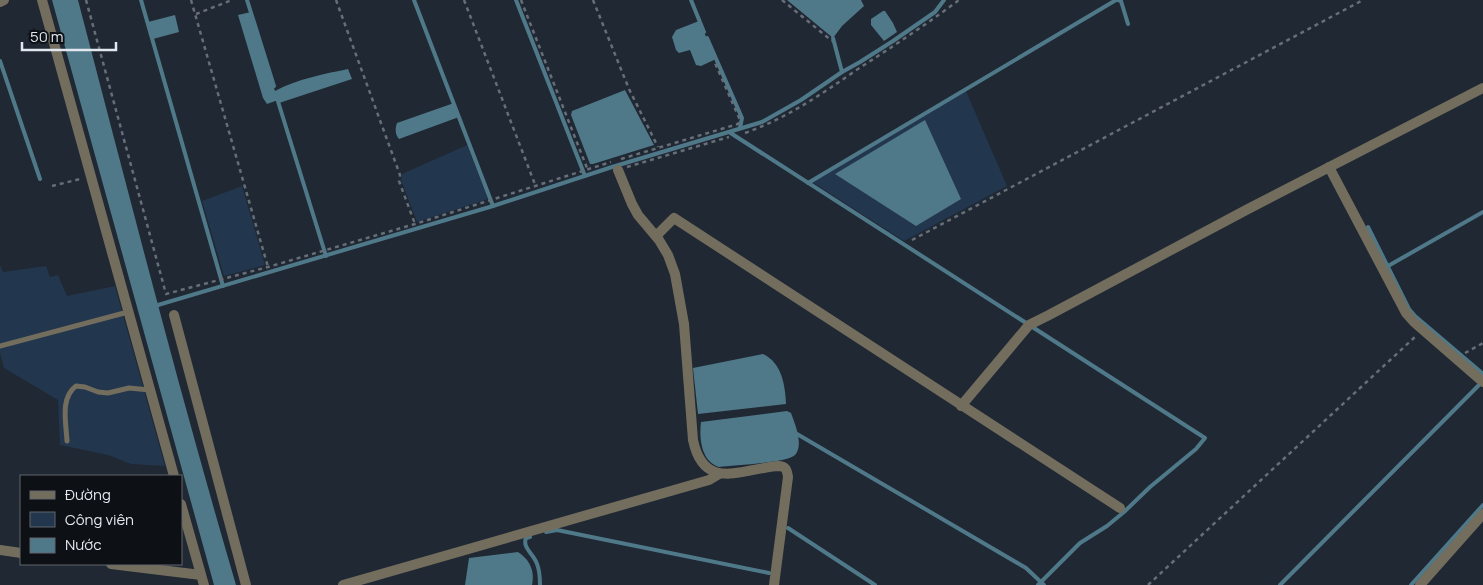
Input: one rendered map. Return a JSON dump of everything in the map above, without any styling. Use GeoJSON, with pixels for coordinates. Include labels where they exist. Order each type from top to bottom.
{"type":"FeatureCollection","features":[{"type":"Feature","properties":{"kind":"street"},"geometry":{"type":"LineString","coordinates":[[0,2],[4,0]]}},
{"type":"Feature","properties":{"kind":"street"},"geometry":{"type":"LineString","coordinates":[[42,0],[174,475]]}},
{"type":"Feature","properties":{"kind":"street"},"geometry":{"type":"LineString","coordinates":[[961,406],[1023,331],[1036,321],[1483,88]]}},
{"type":"Feature","properties":{"kind":"street"},"geometry":{"type":"LineString","coordinates":[[1329,167],[1406,313],[1483,382]]}},
{"type":"Feature","properties":{"kind":"street"},"geometry":{"type":"LineString","coordinates":[[618,170],[638,215],[656,236],[668,255],[681,300],[695,450],[699,459],[709,471],[719,474]]}},
{"type":"Feature","properties":{"kind":"street"},"geometry":{"type":"LineString","coordinates":[[656,236],[674,218],[1120,508]]}},
{"type":"Feature","properties":{"kind":"street"},"geometry":{"type":"LineString","coordinates":[[174,315],[246,585]]}},
{"type":"Feature","properties":{"kind":"street"},"geometry":{"type":"LineString","coordinates":[[343,585],[709,480],[719,474],[778,466],[785,467],[788,477],[774,585]]}},
{"type":"Feature","properties":{"kind":"street"},"geometry":{"type":"LineString","coordinates":[[117,565],[202,580],[182,508]]}},
{"type":"Feature","properties":{"kind":"street"},"geometry":{"type":"LineString","coordinates":[[1420,585],[1483,514]]}},
{"type":"Feature","properties":{"kind":"street"},"geometry":{"type":"LineString","coordinates":[[0,550],[20,553]]}},
{"type":"Feature","properties":{"kind":"lane"},"geometry":{"type":"LineString","coordinates":[[0,346],[128,312]]}},
{"type":"Feature","properties":{"kind":"lane"},"geometry":{"type":"LineString","coordinates":[[67,441],[66,400],[70,391],[76,386],[108,393],[129,388],[150,390]]}},
{"type":"Feature","properties":{"kind":"path"},"geometry":{"type":"LineString","coordinates":[[86,0],[166,294],[268,267],[415,224],[658,147],[738,124],[740,120],[715,62]]}},
{"type":"Feature","properties":{"kind":"path"},"geometry":{"type":"LineString","coordinates":[[191,0],[268,267]]}},
{"type":"Feature","properties":{"kind":"path"},"geometry":{"type":"LineString","coordinates":[[195,15],[232,0]]}},
{"type":"Feature","properties":{"kind":"path"},"geometry":{"type":"LineString","coordinates":[[336,0],[400,175],[399,181],[415,224]]}},
{"type":"Feature","properties":{"kind":"path"},"geometry":{"type":"LineString","coordinates":[[464,0],[536,187]]}},
{"type":"Feature","properties":{"kind":"path"},"geometry":{"type":"LineString","coordinates":[[521,0],[588,169]]}},
{"type":"Feature","properties":{"kind":"path"},"geometry":{"type":"LineString","coordinates":[[593,0],[629,89],[658,147]]}},
{"type":"Feature","properties":{"kind":"path"},"geometry":{"type":"LineString","coordinates":[[782,0],[832,41]]}},
{"type":"Feature","properties":{"kind":"path"},"geometry":{"type":"LineString","coordinates":[[745,133],[769,124],[804,105],[933,20],[959,0]]}},
{"type":"Feature","properties":{"kind":"path"},"geometry":{"type":"LineString","coordinates":[[912,240],[1363,0]]}},
{"type":"Feature","properties":{"kind":"path"},"geometry":{"type":"LineString","coordinates":[[618,170],[729,137]]}},
{"type":"Feature","properties":{"kind":"path"},"geometry":{"type":"LineString","coordinates":[[52,186],[91,176]]}},
{"type":"Feature","properties":{"kind":"path"},"geometry":{"type":"LineString","coordinates":[[1148,585],[1423,330]]}},
{"type":"Feature","properties":{"kind":"path"},"geometry":{"type":"LineString","coordinates":[[1456,358],[1483,343]]}},
{"type":"Feature","properties":{"kind":"green space"},"geometry":{"type":"Polygon","coordinates":[[[966,91],[1007,186],[904,241],[812,182],[966,91]]]}},
{"type":"Feature","properties":{"kind":"green space"},"geometry":{"type":"Polygon","coordinates":[[[467,145],[488,199],[417,222],[401,180],[402,174],[467,145]]]}},
{"type":"Feature","properties":{"kind":"green space"},"geometry":{"type":"Polygon","coordinates":[[[242,186],[265,265],[224,276],[202,201],[242,186]]]}},
{"type":"Feature","properties":{"kind":"green space"},"geometry":{"type":"Polygon","coordinates":[[[0,265],[3,272],[46,266],[50,277],[58,275],[67,296],[115,286],[165,466],[131,464],[108,455],[60,445],[58,400],[4,368],[0,353],[0,265]]]}},
{"type":"Feature","properties":{"kind":"water"},"geometry":{"type":"Polygon","coordinates":[[[52,0],[78,0],[174,366],[236,585],[214,585],[52,0]]]}},
{"type":"Feature","properties":{"kind":"water"},"geometry":{"type":"Polygon","coordinates":[[[787,0],[861,0],[864,6],[842,26],[833,38],[787,0]]]}},
{"type":"Feature","properties":{"kind":"water"},"geometry":{"type":"Polygon","coordinates":[[[885,11],[893,23],[897,32],[884,41],[871,25],[871,19],[885,11]]]}},
{"type":"Feature","properties":{"kind":"water"},"geometry":{"type":"Polygon","coordinates":[[[251,12],[275,91],[301,80],[348,69],[352,79],[279,103],[278,100],[267,104],[263,98],[238,15],[251,12]]]}},
{"type":"Feature","properties":{"kind":"water"},"geometry":{"type":"Polygon","coordinates":[[[175,15],[179,32],[153,39],[148,22],[175,15]]]}},
{"type":"Feature","properties":{"kind":"water"},"geometry":{"type":"Polygon","coordinates":[[[699,21],[716,59],[701,66],[696,65],[690,50],[679,53],[676,50],[672,37],[676,30],[699,21]]]}},
{"type":"Feature","properties":{"kind":"water"},"geometry":{"type":"Polygon","coordinates":[[[625,90],[654,145],[590,164],[571,115],[572,111],[625,90]]]}},
{"type":"Feature","properties":{"kind":"water"},"geometry":{"type":"Polygon","coordinates":[[[454,103],[459,117],[399,139],[396,131],[397,123],[454,103]]]}},
{"type":"Feature","properties":{"kind":"water"},"geometry":{"type":"Polygon","coordinates":[[[925,120],[961,199],[916,226],[835,174],[925,120]]]}},
{"type":"Feature","properties":{"kind":"water"},"geometry":{"type":"Polygon","coordinates":[[[763,354],[774,363],[781,375],[785,389],[786,404],[698,414],[693,368],[763,354]]]}},
{"type":"Feature","properties":{"kind":"water"},"geometry":{"type":"Polygon","coordinates":[[[787,411],[791,413],[799,440],[798,451],[795,455],[772,462],[719,467],[708,460],[702,448],[701,422],[787,411]]]}},
{"type":"Feature","properties":{"kind":"water"},"geometry":{"type":"Polygon","coordinates":[[[518,552],[531,566],[533,575],[532,585],[465,585],[469,558],[518,552]]]}},
{"type":"Feature","properties":{"kind":"waterway"},"geometry":{"type":"LineString","coordinates":[[141,0],[223,286]]}},
{"type":"Feature","properties":{"kind":"waterway"},"geometry":{"type":"LineString","coordinates":[[247,0],[274,86]]}},
{"type":"Feature","properties":{"kind":"waterway"},"geometry":{"type":"LineString","coordinates":[[414,0],[493,206]]}},
{"type":"Feature","properties":{"kind":"waterway"},"geometry":{"type":"LineString","coordinates":[[516,0],[585,176]]}},
{"type":"Feature","properties":{"kind":"waterway"},"geometry":{"type":"LineString","coordinates":[[691,0],[704,32]]}},
{"type":"Feature","properties":{"kind":"waterway"},"geometry":{"type":"LineString","coordinates":[[158,305],[493,206],[612,167],[762,122],[801,100],[893,41],[935,12],[944,0]]}},
{"type":"Feature","properties":{"kind":"waterway"},"geometry":{"type":"LineString","coordinates":[[808,183],[1116,0]]}},
{"type":"Feature","properties":{"kind":"waterway"},"geometry":{"type":"LineString","coordinates":[[1118,0],[1121,1],[1128,24]]}},
{"type":"Feature","properties":{"kind":"waterway"},"geometry":{"type":"LineString","coordinates":[[707,38],[742,118],[740,128]]}},
{"type":"Feature","properties":{"kind":"waterway"},"geometry":{"type":"LineString","coordinates":[[833,38],[842,72]]}},
{"type":"Feature","properties":{"kind":"waterway"},"geometry":{"type":"LineString","coordinates":[[0,61],[40,179]]}},
{"type":"Feature","properties":{"kind":"waterway"},"geometry":{"type":"LineString","coordinates":[[276,95],[326,256]]}},
{"type":"Feature","properties":{"kind":"waterway"},"geometry":{"type":"LineString","coordinates":[[729,132],[1205,438],[1196,449],[1150,487],[1124,512],[1107,526],[1080,543],[1038,585]]}},
{"type":"Feature","properties":{"kind":"waterway"},"geometry":{"type":"LineString","coordinates":[[1388,266],[1483,212]]}},
{"type":"Feature","properties":{"kind":"waterway"},"geometry":{"type":"LineString","coordinates":[[1368,227],[1409,309],[1483,374]]}},
{"type":"Feature","properties":{"kind":"waterway"},"geometry":{"type":"LineString","coordinates":[[1280,585],[1479,385]]}},
{"type":"Feature","properties":{"kind":"waterway"},"geometry":{"type":"LineString","coordinates":[[797,434],[1026,568],[1044,585]]}},
{"type":"Feature","properties":{"kind":"waterway"},"geometry":{"type":"LineString","coordinates":[[1411,585],[1483,505]]}},
{"type":"Feature","properties":{"kind":"waterway"},"geometry":{"type":"LineString","coordinates":[[788,528],[875,585]]}},
{"type":"Feature","properties":{"kind":"waterway"},"geometry":{"type":"LineString","coordinates":[[546,532],[557,530],[769,573]]}},
{"type":"Feature","properties":{"kind":"waterway"},"geometry":{"type":"LineString","coordinates":[[530,537],[526,538],[525,542],[536,560],[540,574],[540,585]]}}]}
